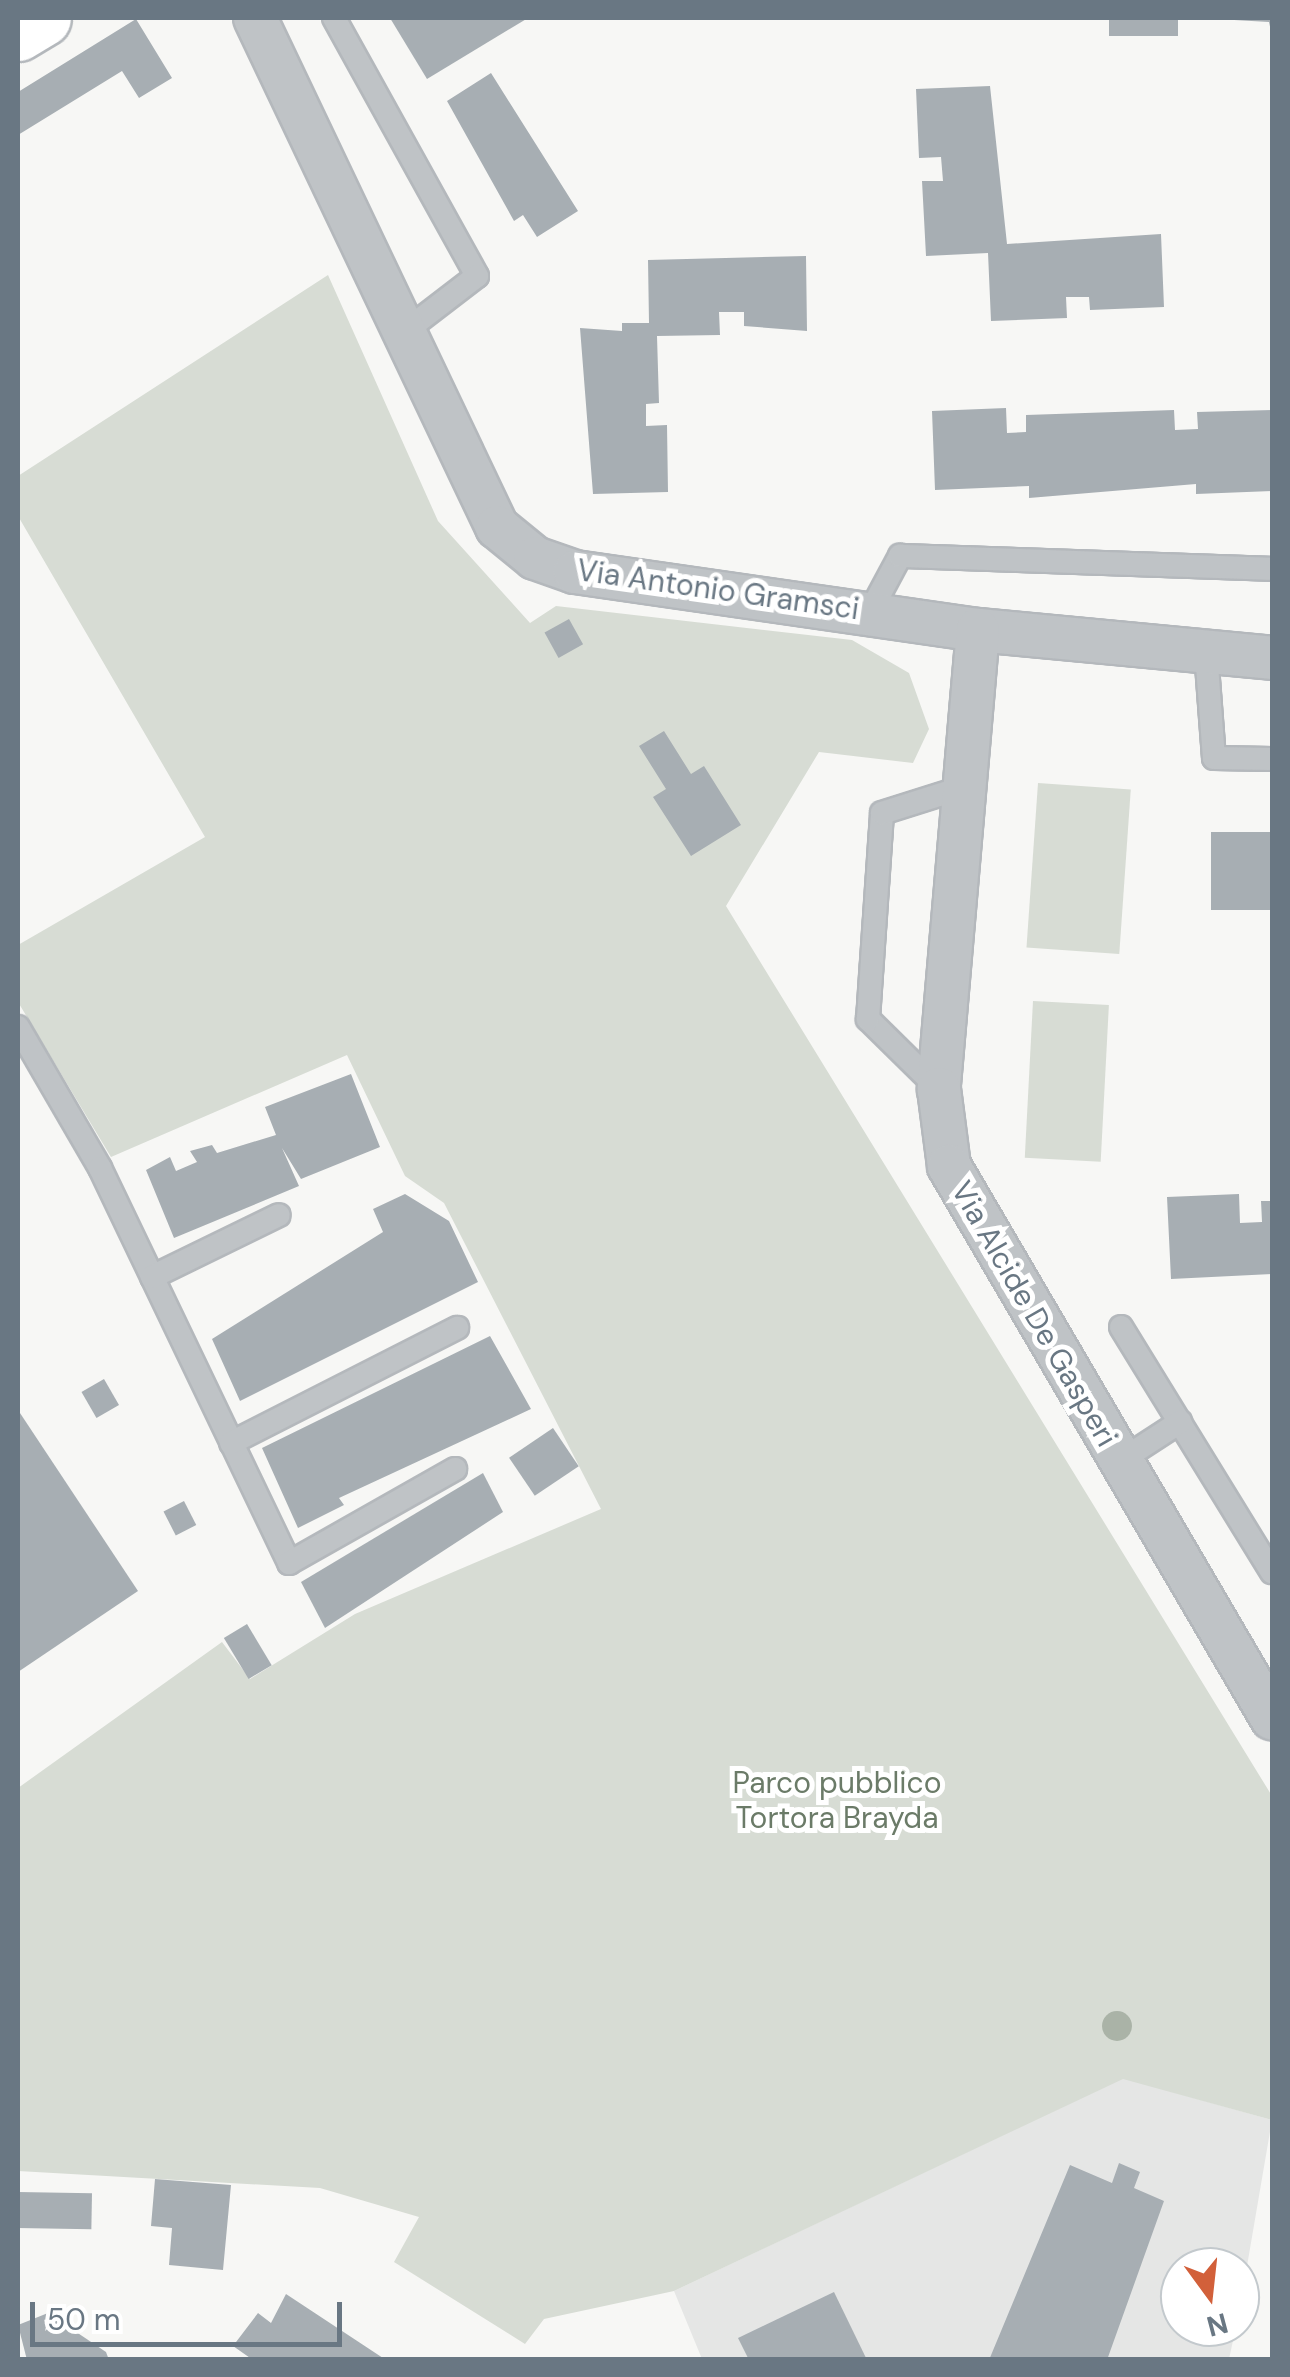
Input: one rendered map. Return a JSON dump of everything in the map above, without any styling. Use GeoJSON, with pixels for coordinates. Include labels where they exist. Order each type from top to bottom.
{"type":"FeatureCollection","features":[{"type":"Feature","properties":{"kind":"main road"},"geometry":{"type":"LineString","coordinates":[[18,33],[43,18]]}},
{"type":"Feature","properties":{"kind":"street","name":"Via Antonio Gramsci"},"geometry":{"type":"LineString","coordinates":[[258,18],[497,527],[535,558],[575,572],[978,630],[1272,658]]}},
{"type":"Feature","properties":{"kind":"street","name":"Via Alcide De Gasperi"},"geometry":{"type":"LineString","coordinates":[[978,630],[938,1090],[950,1166],[1272,1718]]}},
{"type":"Feature","properties":{"kind":"lane"},"geometry":{"type":"LineString","coordinates":[[334,18],[477,276],[404,332]]}},
{"type":"Feature","properties":{"kind":"lane"},"geometry":{"type":"LineString","coordinates":[[870,612],[900,556],[1272,569]]}},
{"type":"Feature","properties":{"kind":"lane"},"geometry":{"type":"LineString","coordinates":[[1206,652],[1214,758],[1272,759]]}},
{"type":"Feature","properties":{"kind":"lane"},"geometry":{"type":"LineString","coordinates":[[938,1090],[868,1019],[882,813],[964,787]]}},
{"type":"Feature","properties":{"kind":"lane"},"geometry":{"type":"LineString","coordinates":[[18,1027],[152,1277],[289,1563],[454,1469]]}},
{"type":"Feature","properties":{"kind":"lane"},"geometry":{"type":"LineString","coordinates":[[152,1277],[280,1215]]}},
{"type":"Feature","properties":{"kind":"lane"},"geometry":{"type":"LineString","coordinates":[[1121,1326],[1272,1572]]}},
{"type":"Feature","properties":{"kind":"lane"},"geometry":{"type":"LineString","coordinates":[[232,1443],[457,1328]]}},
{"type":"Feature","properties":{"kind":"lane"},"geometry":{"type":"LineString","coordinates":[[1120,1462],[1180,1422]]}},
{"type":"Feature","properties":{"kind":"shaded area"},"geometry":{"type":"Polygon","coordinates":[[[1123,2078],[1272,2120],[1250,2247],[1160,2247],[1160,2347],[1232,2347],[1229,2359],[702,2359],[674,2291],[1123,2078]]]}},
{"type":"Feature","properties":{"kind":"green space","name":"Parco pubblico Tortora Brayda"},"geometry":{"type":"Polygon","coordinates":[[[328,275],[438,521],[530,623],[556,606],[852,640],[909,673],[929,729],[913,763],[819,752],[726,906],[1272,1796],[1272,2120],[1123,2079],[674,2291],[544,2319],[525,2344],[394,2262],[419,2217],[320,2188],[18,2171],[18,1788],[222,1642],[250,1679],[355,1614],[601,1509],[444,1203],[405,1176],[347,1055],[111,1157],[18,1002],[18,945],[205,837],[18,516],[18,476],[328,275]]]}},
{"type":"Feature","properties":{"kind":"green space"},"geometry":{"type":"Polygon","coordinates":[[[1038,783],[1131,789],[1119,954],[1026,948],[1038,783]]]}},
{"type":"Feature","properties":{"kind":"green space"},"geometry":{"type":"Polygon","coordinates":[[[1033,1001],[1109,1005],[1101,1162],[1025,1158],[1033,1001]]]}},
{"type":"Feature","properties":{"kind":"building"},"geometry":{"type":"Polygon","coordinates":[[[390,18],[528,18],[427,79],[390,18]]]}},
{"type":"Feature","properties":{"kind":"building"},"geometry":{"type":"Polygon","coordinates":[[[1109,18],[1178,18],[1178,36],[1109,36],[1109,18]]]}},
{"type":"Feature","properties":{"kind":"building"},"geometry":{"type":"Polygon","coordinates":[[[1199,18],[1272,18],[1272,36],[1269,22],[1199,18]]]}},
{"type":"Feature","properties":{"kind":"building"},"geometry":{"type":"Polygon","coordinates":[[[136,19],[172,78],[139,98],[122,71],[18,135],[18,92],[136,19]]]}},
{"type":"Feature","properties":{"kind":"building"},"geometry":{"type":"Polygon","coordinates":[[[491,73],[578,211],[537,237],[523,215],[514,221],[447,101],[491,73]]]}},
{"type":"Feature","properties":{"kind":"building"},"geometry":{"type":"Polygon","coordinates":[[[990,86],[1007,244],[1161,234],[1164,307],[1090,310],[1089,297],[1066,297],[1067,318],[991,321],[988,253],[926,256],[922,181],[943,181],[941,157],[919,158],[916,89],[990,86]]]}},
{"type":"Feature","properties":{"kind":"building"},"geometry":{"type":"Polygon","coordinates":[[[806,256],[807,331],[744,326],[744,312],[719,312],[720,335],[657,336],[659,403],[646,404],[646,426],[667,425],[668,492],[593,494],[580,328],[622,331],[622,323],[649,323],[648,260],[806,256]]]}},
{"type":"Feature","properties":{"kind":"building"},"geometry":{"type":"Polygon","coordinates":[[[1006,408],[1007,433],[1026,432],[1026,415],[1174,410],[1175,430],[1198,429],[1197,412],[1272,410],[1272,491],[1196,494],[1196,484],[1029,498],[1029,486],[935,490],[932,411],[1006,408]]]}},
{"type":"Feature","properties":{"kind":"building"},"geometry":{"type":"Polygon","coordinates":[[[569,619],[583,644],[559,658],[545,633],[569,619]]]}},
{"type":"Feature","properties":{"kind":"building"},"geometry":{"type":"Polygon","coordinates":[[[664,731],[691,774],[704,766],[741,825],[691,856],[653,797],[666,789],[639,746],[664,731]]]}},
{"type":"Feature","properties":{"kind":"building"},"geometry":{"type":"Polygon","coordinates":[[[1211,832],[1272,832],[1272,910],[1211,910],[1211,832]]]}},
{"type":"Feature","properties":{"kind":"building"},"geometry":{"type":"Polygon","coordinates":[[[351,1074],[380,1147],[301,1179],[282,1148],[299,1186],[174,1238],[146,1170],[170,1157],[176,1171],[197,1162],[190,1151],[212,1145],[217,1153],[276,1135],[265,1107],[351,1074]]]}},
{"type":"Feature","properties":{"kind":"building"},"geometry":{"type":"Polygon","coordinates":[[[405,1194],[449,1221],[478,1282],[240,1401],[212,1339],[383,1232],[373,1209],[405,1194]]]}},
{"type":"Feature","properties":{"kind":"building"},"geometry":{"type":"Polygon","coordinates":[[[1239,1194],[1240,1223],[1262,1222],[1261,1201],[1272,1201],[1272,1274],[1171,1279],[1167,1197],[1239,1194]]]}},
{"type":"Feature","properties":{"kind":"building"},"geometry":{"type":"Polygon","coordinates":[[[490,1336],[531,1409],[339,1498],[344,1505],[298,1528],[262,1448],[490,1336]]]}},
{"type":"Feature","properties":{"kind":"building"},"geometry":{"type":"Polygon","coordinates":[[[104,1379],[119,1405],[96,1418],[81,1392],[104,1379]]]}},
{"type":"Feature","properties":{"kind":"building"},"geometry":{"type":"Polygon","coordinates":[[[18,1410],[138,1591],[18,1672],[18,1410]]]}},
{"type":"Feature","properties":{"kind":"building"},"geometry":{"type":"Polygon","coordinates":[[[553,1428],[579,1466],[535,1496],[509,1458],[553,1428]]]}},
{"type":"Feature","properties":{"kind":"building"},"geometry":{"type":"Polygon","coordinates":[[[483,1473],[503,1512],[325,1628],[301,1582],[483,1473]]]}},
{"type":"Feature","properties":{"kind":"building"},"geometry":{"type":"Polygon","coordinates":[[[184,1501],[196,1525],[176,1535],[164,1511],[184,1501]]]}},
{"type":"Feature","properties":{"kind":"building"},"geometry":{"type":"Polygon","coordinates":[[[247,1624],[272,1665],[249,1679],[224,1638],[247,1624]]]}},
{"type":"Feature","properties":{"kind":"building"},"geometry":{"type":"Polygon","coordinates":[[[1119,2163],[1140,2172],[1134,2188],[1164,2201],[1107,2360],[989,2360],[1070,2165],[1112,2183],[1119,2163]]]}},
{"type":"Feature","properties":{"kind":"building"},"geometry":{"type":"Polygon","coordinates":[[[155,2179],[231,2185],[223,2270],[169,2265],[172,2228],[151,2226],[155,2179]]]}},
{"type":"Feature","properties":{"kind":"building"},"geometry":{"type":"Polygon","coordinates":[[[18,2192],[92,2193],[91,2229],[18,2228],[18,2192]]]}},
{"type":"Feature","properties":{"kind":"building"},"geometry":{"type":"Polygon","coordinates":[[[834,2292],[867,2360],[749,2360],[738,2338],[834,2292]]]}},
{"type":"Feature","properties":{"kind":"building"},"geometry":{"type":"Polygon","coordinates":[[[286,2294],[386,2360],[253,2360],[233,2346],[258,2313],[271,2323],[286,2294]]]}},
{"type":"Feature","properties":{"kind":"building"},"geometry":{"type":"Polygon","coordinates":[[[48,2313],[106,2352],[109,2360],[27,2360],[18,2325],[48,2313]]]}}]}
